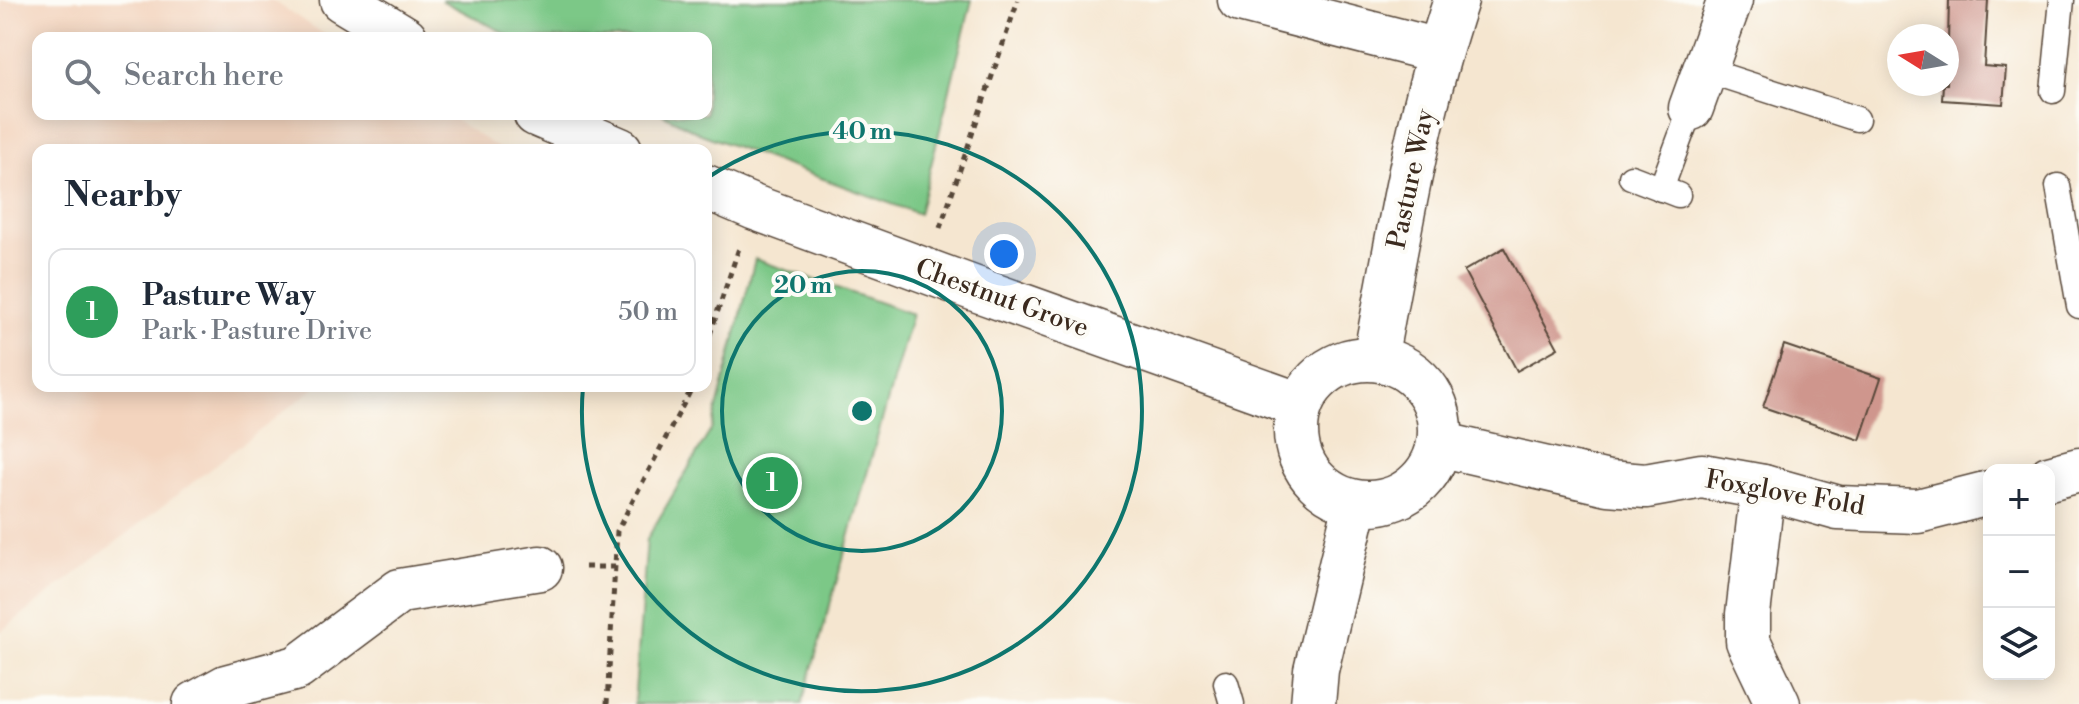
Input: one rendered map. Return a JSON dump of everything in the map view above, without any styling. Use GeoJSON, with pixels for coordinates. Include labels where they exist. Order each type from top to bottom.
{"type":"FeatureCollection","features":[{"type":"Feature","properties":{"kind":"street"},"geometry":{"type":"LineString","coordinates":[[342,0],[384,20]]}},
{"type":"Feature","properties":{"kind":"street","name":"Pasture Way"},"geometry":{"type":"LineString","coordinates":[[1375,359],[1410,176],[1439,51],[1456,0]]}},
{"type":"Feature","properties":{"kind":"street"},"geometry":{"type":"LineString","coordinates":[[1698,89],[1725,1]]}},
{"type":"Feature","properties":{"kind":"street"},"geometry":{"type":"LineString","coordinates":[[1258,2],[1439,51]]}},
{"type":"Feature","properties":{"kind":"street"},"geometry":{"type":"LineString","coordinates":[[550,120],[606,144]]}},
{"type":"Feature","properties":{"kind":"street","name":"Chestnut Grove"},"geometry":{"type":"LineString","coordinates":[[712,190],[926,271],[1300,405]]}},
{"type":"Feature","properties":{"kind":"street"},"geometry":{"type":"LineString","coordinates":[[1375,359],[1393,363],[1415,376],[1431,395],[1440,419],[1435,461],[1420,482],[1400,497],[1385,502],[1356,503],[1336,496],[1307,470],[1298,447],[1296,421],[1300,405],[1313,384],[1331,367],[1375,359]]}},
{"type":"Feature","properties":{"kind":"street","name":"Foxglove Fold"},"geometry":{"type":"LineString","coordinates":[[1439,444],[1608,483],[1646,486],[1702,476],[1763,487],[1838,508],[1918,511],[1983,495]]}},
{"type":"Feature","properties":{"kind":"street"},"geometry":{"type":"LineString","coordinates":[[2055,476],[2079,470]]}},
{"type":"Feature","properties":{"kind":"street"},"geometry":{"type":"LineString","coordinates":[[1763,487],[1748,614],[1748,641],[1778,704]]}},
{"type":"Feature","properties":{"kind":"street"},"geometry":{"type":"LineString","coordinates":[[1313,704],[1316,670],[1356,503]]}},
{"type":"Feature","properties":{"kind":"street"},"geometry":{"type":"LineString","coordinates":[[195,704],[226,687],[297,668],[400,591],[540,568]]}},
{"type":"Feature","properties":{"kind":"lane"},"geometry":{"type":"LineString","coordinates":[[2053,91],[2062,0]]}},
{"type":"Feature","properties":{"kind":"lane"},"geometry":{"type":"LineString","coordinates":[[1631,177],[1670,192],[1698,89],[1857,119]]}},
{"type":"Feature","properties":{"kind":"lane"},"geometry":{"type":"LineString","coordinates":[[2058,186],[2079,306]]}},
{"type":"Feature","properties":{"kind":"path"},"geometry":{"type":"LineString","coordinates":[[926,271],[1018,0]]}},
{"type":"Feature","properties":{"kind":"path"},"geometry":{"type":"LineString","coordinates":[[712,328],[753,207]]}},
{"type":"Feature","properties":{"kind":"path"},"geometry":{"type":"LineString","coordinates":[[607,704],[617,531],[690,392]]}},
{"type":"Feature","properties":{"kind":"shaded area"},"geometry":{"type":"Polygon","coordinates":[[[0,0],[272,0],[321,32],[32,32],[32,120],[455,120],[492,144],[32,144],[32,392],[309,392],[0,632],[0,0]]]}},
{"type":"Feature","properties":{"kind":"green space"},"geometry":{"type":"Polygon","coordinates":[[[441,0],[972,0],[919,214],[701,134],[674,120],[712,120],[712,32],[502,32],[441,0]]]}},
{"type":"Feature","properties":{"kind":"green space"},"geometry":{"type":"Polygon","coordinates":[[[755,259],[912,314],[802,704],[634,704],[647,539],[712,428],[755,259]]]}},
{"type":"Feature","properties":{"kind":"building"},"geometry":{"type":"Polygon","coordinates":[[[1949,0],[1988,0],[1984,66],[2006,68],[2003,104],[1942,100],[1942,96],[1959,96],[1959,24],[1948,24],[1949,0]]]}},
{"type":"Feature","properties":{"kind":"building"},"geometry":{"type":"Polygon","coordinates":[[[1504,248],[1558,348],[1517,371],[1464,271],[1504,248]]]}},
{"type":"Feature","properties":{"kind":"building"},"geometry":{"type":"Polygon","coordinates":[[[1784,345],[1881,378],[1860,440],[1763,407],[1784,345]]]}},
{"type":"Feature","properties":{"kind":"place","name":"Pasture Way"},"geometry":{"type":"Point","coordinates":[772,483]}}]}
